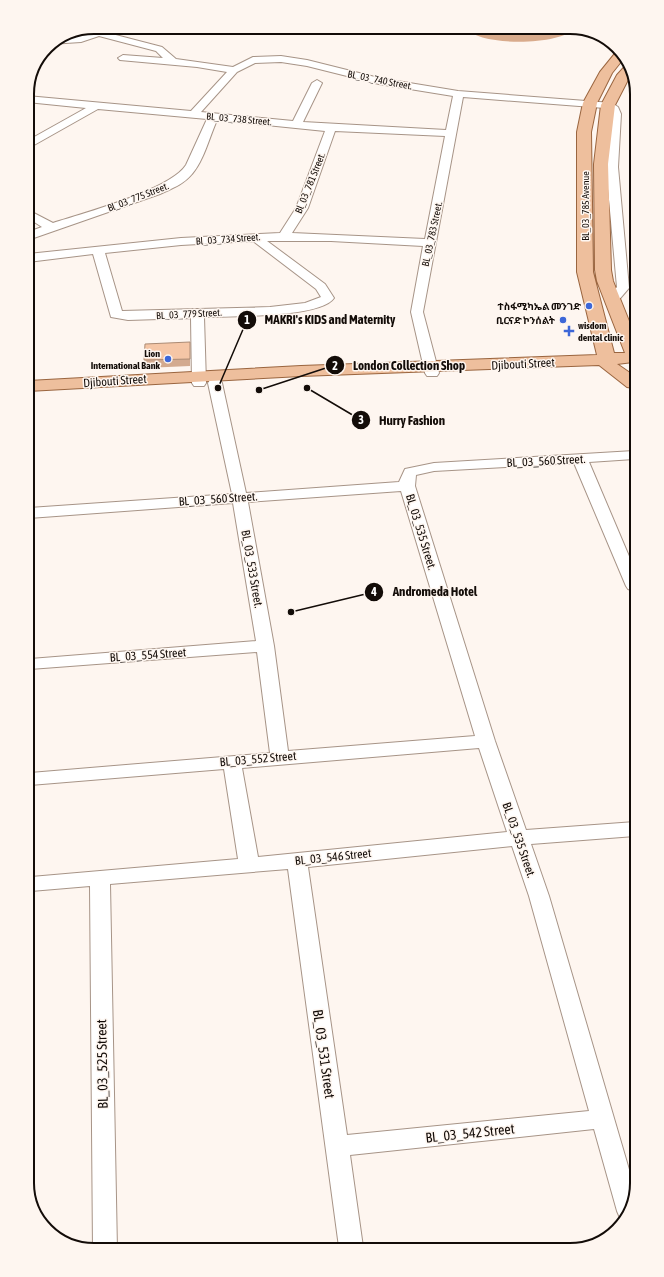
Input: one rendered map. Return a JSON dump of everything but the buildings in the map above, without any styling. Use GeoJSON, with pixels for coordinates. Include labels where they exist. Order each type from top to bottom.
{"type":"FeatureCollection","features":[{"type":"Feature","properties":{"kind":"main road","name":"BL_03_785 Avenue"},"geometry":{"type":"LineString","coordinates":[[607,362],[585,272],[584,132],[590,103],[606,72],[618,58]]}},
{"type":"Feature","properties":{"kind":"main road","name":"BL_03_785 Avenue"},"geometry":{"type":"LineString","coordinates":[[625,72],[608,105],[601,164],[603,270],[605,281],[612,299],[627,327],[630,340]]}},
{"type":"Feature","properties":{"kind":"main road"},"geometry":{"type":"LineString","coordinates":[[563,368],[580,361],[590,354],[597,345],[601,334]]}},
{"type":"Feature","properties":{"kind":"main road","name":"Djibouti Street"},"geometry":{"type":"LineString","coordinates":[[431,370],[580,361],[607,362],[630,358]]}},
{"type":"Feature","properties":{"kind":"main road"},"geometry":{"type":"LineString","coordinates":[[34,392],[204,381],[431,370],[563,368],[607,362],[630,363]]}},
{"type":"Feature","properties":{"kind":"main road"},"geometry":{"type":"LineString","coordinates":[[607,362],[630,381]]}},
{"type":"Feature","properties":{"kind":"main road","name":"Djibouti Street"},"geometry":{"type":"LineString","coordinates":[[34,386],[204,381]]}},
{"type":"Feature","properties":{"kind":"street"},"geometry":{"type":"LineString","coordinates":[[68,40],[81,39],[98,34]]}},
{"type":"Feature","properties":{"kind":"street"},"geometry":{"type":"LineString","coordinates":[[106,34],[159,49],[172,61]]}},
{"type":"Feature","properties":{"kind":"street"},"geometry":{"type":"LineString","coordinates":[[123,58],[172,61],[234,70]]}},
{"type":"Feature","properties":{"kind":"street","name":"BL_03_740 Street."},"geometry":{"type":"LineString","coordinates":[[193,115],[234,70],[254,60],[296,60],[358,77],[458,94],[608,105]]}},
{"type":"Feature","properties":{"kind":"street"},"geometry":{"type":"LineString","coordinates":[[296,125],[317,82]]}},
{"type":"Feature","properties":{"kind":"street","name":"BL_03_783 Street."},"geometry":{"type":"LineString","coordinates":[[431,370],[418,312],[429,243],[458,94]]}},
{"type":"Feature","properties":{"kind":"street","name":"BL_03_738 Street."},"geometry":{"type":"LineString","coordinates":[[34,100],[331,128],[451,133]]}},
{"type":"Feature","properties":{"kind":"street"},"geometry":{"type":"LineString","coordinates":[[34,104],[40,101]]}},
{"type":"Feature","properties":{"kind":"street"},"geometry":{"type":"LineString","coordinates":[[34,142],[96,106]]}},
{"type":"Feature","properties":{"kind":"street","name":"Bl_03_775 Street."},"geometry":{"type":"LineString","coordinates":[[34,234],[156,192],[176,182],[187,173],[192,165],[213,117]]}},
{"type":"Feature","properties":{"kind":"street","name":"Bl_03_781 Street."},"geometry":{"type":"LineString","coordinates":[[284,237],[302,208],[331,128]]}},
{"type":"Feature","properties":{"kind":"street"},"geometry":{"type":"LineString","coordinates":[[34,217],[52,228]]}},
{"type":"Feature","properties":{"kind":"street","name":"Bl_03_734 Street."},"geometry":{"type":"LineString","coordinates":[[34,257],[98,250],[256,238],[284,237],[429,243]]}},
{"type":"Feature","properties":{"kind":"street","name":"BL_03_779 Street."},"geometry":{"type":"LineString","coordinates":[[98,250],[116,314],[135,316],[270,311],[306,307],[324,302],[328,298],[321,287],[256,238]]}},
{"type":"Feature","properties":{"kind":"street","name":"BL_03_533 Street."},"geometry":{"type":"LineString","coordinates":[[197,313],[204,381],[240,498],[266,646],[280,757]]}},
{"type":"Feature","properties":{"kind":"street","name":"BL_03_560 Street."},"geometry":{"type":"LineString","coordinates":[[34,513],[240,498],[409,479],[434,467],[630,455]]}},
{"type":"Feature","properties":{"kind":"street"},"geometry":{"type":"LineString","coordinates":[[580,459],[630,577]]}},
{"type":"Feature","properties":{"kind":"street","name":"BL_03_535 Street."},"geometry":{"type":"LineString","coordinates":[[409,479],[486,741],[539,896],[626,1205]]}},
{"type":"Feature","properties":{"kind":"street","name":"BL_03_554 Street"},"geometry":{"type":"LineString","coordinates":[[34,664],[266,646]]}},
{"type":"Feature","properties":{"kind":"street","name":"BL_03_552 Street"},"geometry":{"type":"LineString","coordinates":[[34,779],[486,741]]}},
{"type":"Feature","properties":{"kind":"street"},"geometry":{"type":"LineString","coordinates":[[232,762],[249,865]]}},
{"type":"Feature","properties":{"kind":"street","name":"BL_03_546 Street"},"geometry":{"type":"LineString","coordinates":[[34,884],[297,861],[518,838],[630,829]]}},
{"type":"Feature","properties":{"kind":"street","name":"BL_03_531 Street"},"geometry":{"type":"LineString","coordinates":[[297,861],[350,1243]]}},
{"type":"Feature","properties":{"kind":"street","name":"BL_03_525 Street"},"geometry":{"type":"LineString","coordinates":[[100,878],[105,1243]]}},
{"type":"Feature","properties":{"kind":"street","name":"BL_03_542 Street"},"geometry":{"type":"LineString","coordinates":[[337,1146],[602,1119]]}},
{"type":"Feature","properties":{"kind":"waterway"},"geometry":{"type":"LineString","coordinates":[[497,34],[533,34]]}},
{"type":"Feature","properties":{"kind":"place","name":"ተስፋሚካኤል መንገድ"},"geometry":{"type":"Point","coordinates":[589,306]}},
{"type":"Feature","properties":{"kind":"place","name":"ቢርናድ ኮንሰልት"},"geometry":{"type":"Point","coordinates":[563,320]}},
{"type":"Feature","properties":{"kind":"place","name":"wisdom dental clinic"},"geometry":{"type":"Point","coordinates":[569,331]}},
{"type":"Feature","properties":{"kind":"place","name":"Lion International Bank"},"geometry":{"type":"Point","coordinates":[168,359]}},
{"type":"Feature","properties":{"kind":"place","name":"MAKRI's KIDS and Maternity"},"geometry":{"type":"Point","coordinates":[218,388]}},
{"type":"Feature","properties":{"kind":"place","name":"Hurry Fashion"},"geometry":{"type":"Point","coordinates":[307,388]}},
{"type":"Feature","properties":{"kind":"place","name":"London Collection Shop"},"geometry":{"type":"Point","coordinates":[259,390]}},
{"type":"Feature","properties":{"kind":"place","name":"Andromeda Hotel"},"geometry":{"type":"Point","coordinates":[291,612]}}]}
